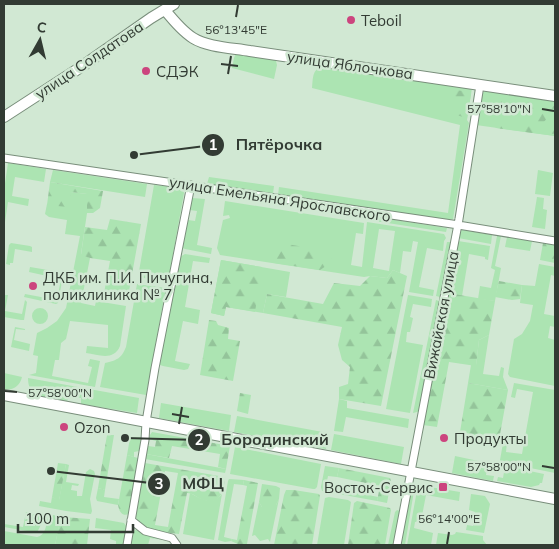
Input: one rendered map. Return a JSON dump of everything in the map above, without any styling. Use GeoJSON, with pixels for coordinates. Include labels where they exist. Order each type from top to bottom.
{"type":"FeatureCollection","features":[{"type":"Feature","properties":{"kind":"main road","name":"улица Солдатова"},"geometry":{"type":"LineString","coordinates":[[4,117],[81,67],[151,18],[162,7],[174,4]]}},
{"type":"Feature","properties":{"kind":"main road","name":"улица Яблочкова"},"geometry":{"type":"LineString","coordinates":[[162,7],[193,38],[206,43],[555,96]]}},
{"type":"Feature","properties":{"kind":"main road"},"geometry":{"type":"LineString","coordinates":[[4,395],[555,499]]}},
{"type":"Feature","properties":{"kind":"street","name":"Вижайская улица"},"geometry":{"type":"LineString","coordinates":[[398,545],[458,225],[480,85]]}},
{"type":"Feature","properties":{"kind":"street","name":"улица Емельяна Ярославского"},"geometry":{"type":"LineString","coordinates":[[4,158],[555,241]]}},
{"type":"Feature","properties":{"kind":"street"},"geometry":{"type":"LineString","coordinates":[[127,545],[155,368],[191,185]]}},
{"type":"Feature","properties":{"kind":"street"},"geometry":{"type":"LineString","coordinates":[[131,520],[145,531],[172,538],[177,545]]}},
{"type":"Feature","properties":{"kind":"green space"},"geometry":{"type":"Polygon","coordinates":[[[236,53],[271,58],[276,61],[274,79],[232,68],[236,53]]]}},
{"type":"Feature","properties":{"kind":"green space"},"geometry":{"type":"Polygon","coordinates":[[[322,66],[472,88],[467,120],[469,123],[453,219],[448,220],[278,195],[279,187],[448,213],[460,125],[312,88],[315,72],[322,66]]]}},
{"type":"Feature","properties":{"kind":"green space"},"geometry":{"type":"Polygon","coordinates":[[[454,90],[471,94],[467,118],[456,114],[450,105],[447,91],[454,90]]]}},
{"type":"Feature","properties":{"kind":"green space"},"geometry":{"type":"Polygon","coordinates":[[[487,90],[555,99],[555,136],[476,125],[481,94],[487,90]]]}},
{"type":"Feature","properties":{"kind":"green space"},"geometry":{"type":"Polygon","coordinates":[[[497,97],[555,106],[555,117],[549,116],[543,123],[520,120],[518,114],[489,105],[493,98],[497,97]]]}},
{"type":"Feature","properties":{"kind":"green space"},"geometry":{"type":"Polygon","coordinates":[[[499,121],[555,130],[555,136],[496,128],[493,123],[499,121]]]}},
{"type":"Feature","properties":{"kind":"green space"},"geometry":{"type":"Polygon","coordinates":[[[8,163],[46,169],[44,182],[15,177],[12,196],[29,199],[28,206],[8,202],[4,222],[4,190],[8,163]]]}},
{"type":"Feature","properties":{"kind":"green space"},"geometry":{"type":"Polygon","coordinates":[[[53,170],[147,184],[145,197],[50,182],[53,170]]]}},
{"type":"Feature","properties":{"kind":"green space"},"geometry":{"type":"Polygon","coordinates":[[[538,170],[553,173],[550,196],[535,194],[538,170]]]}},
{"type":"Feature","properties":{"kind":"green space"},"geometry":{"type":"Polygon","coordinates":[[[209,177],[274,186],[273,194],[207,184],[209,177]]]}},
{"type":"Feature","properties":{"kind":"green space"},"geometry":{"type":"Polygon","coordinates":[[[50,182],[103,191],[100,208],[93,213],[87,213],[87,194],[71,192],[68,207],[47,205],[50,182]]]}},
{"type":"Feature","properties":{"kind":"green space"},"geometry":{"type":"Polygon","coordinates":[[[154,185],[181,188],[184,193],[168,282],[138,277],[154,185]]]}},
{"type":"Feature","properties":{"kind":"green space"},"geometry":{"type":"Polygon","coordinates":[[[71,192],[87,194],[87,213],[81,254],[90,258],[81,303],[95,306],[96,301],[126,306],[120,346],[114,354],[101,356],[86,353],[87,346],[108,348],[108,325],[70,321],[66,339],[61,343],[59,360],[55,360],[52,376],[88,383],[92,367],[88,366],[90,359],[100,361],[95,387],[29,375],[36,373],[38,356],[33,355],[37,333],[57,321],[66,308],[80,236],[65,234],[67,220],[49,217],[45,214],[47,204],[71,192]]]}},
{"type":"Feature","properties":{"kind":"green space"},"geometry":{"type":"Polygon","coordinates":[[[537,197],[544,198],[543,209],[547,210],[545,229],[532,227],[537,197]]]}},
{"type":"Feature","properties":{"kind":"green space"},"geometry":{"type":"Polygon","coordinates":[[[192,198],[205,199],[197,245],[212,248],[211,254],[183,248],[188,220],[195,221],[197,211],[190,210],[192,198]]]}},
{"type":"Feature","properties":{"kind":"green space"},"geometry":{"type":"Polygon","coordinates":[[[225,201],[364,223],[363,234],[356,233],[351,265],[362,267],[367,222],[444,234],[446,238],[443,251],[427,248],[419,287],[434,290],[433,296],[409,292],[418,242],[413,241],[411,252],[403,251],[400,273],[393,270],[387,278],[364,277],[220,255],[217,248],[223,220],[230,218],[229,215],[223,216],[225,201]],[[379,229],[373,268],[389,271],[395,231],[379,229]]]}},
{"type":"Feature","properties":{"kind":"green space"},"geometry":{"type":"Polygon","coordinates":[[[368,216],[447,228],[446,232],[368,220],[368,216]]]}},
{"type":"Feature","properties":{"kind":"green space"},"geometry":{"type":"Polygon","coordinates":[[[110,219],[141,224],[128,297],[104,293],[110,261],[81,255],[85,227],[107,230],[110,219]]]}},
{"type":"Feature","properties":{"kind":"green space"},"geometry":{"type":"Polygon","coordinates":[[[462,230],[492,235],[491,244],[458,238],[462,230]]]}},
{"type":"Feature","properties":{"kind":"green space"},"geometry":{"type":"Polygon","coordinates":[[[497,236],[501,236],[495,266],[501,268],[495,301],[478,299],[480,286],[491,288],[495,270],[491,268],[497,236]]]}},
{"type":"Feature","properties":{"kind":"green space"},"geometry":{"type":"Polygon","coordinates":[[[507,237],[532,241],[530,251],[505,247],[507,237]]]}},
{"type":"Feature","properties":{"kind":"green space"},"geometry":{"type":"Polygon","coordinates":[[[458,241],[490,246],[488,260],[485,257],[469,254],[462,296],[449,293],[458,241]]]}},
{"type":"Feature","properties":{"kind":"green space"},"geometry":{"type":"Polygon","coordinates":[[[447,242],[451,242],[440,297],[436,296],[447,242]]]}},
{"type":"Feature","properties":{"kind":"green space"},"geometry":{"type":"Polygon","coordinates":[[[11,243],[30,246],[32,247],[32,252],[15,249],[13,263],[10,263],[10,265],[6,264],[11,243]]]}},
{"type":"Feature","properties":{"kind":"green space"},"geometry":{"type":"Polygon","coordinates":[[[543,243],[555,245],[555,263],[540,260],[543,243]]]}},
{"type":"Feature","properties":{"kind":"green space"},"geometry":{"type":"Polygon","coordinates":[[[287,244],[332,252],[332,262],[320,270],[274,263],[272,253],[278,246],[287,244]]]}},
{"type":"Feature","properties":{"kind":"green space"},"geometry":{"type":"Polygon","coordinates":[[[185,254],[210,258],[209,263],[193,261],[185,307],[200,310],[198,324],[183,321],[175,361],[190,364],[188,369],[184,370],[160,365],[160,362],[180,257],[185,254]]]}},
{"type":"Feature","properties":{"kind":"green space"},"geometry":{"type":"Polygon","coordinates":[[[221,260],[290,272],[286,297],[267,294],[263,313],[226,307],[224,316],[211,313],[221,260]]]}},
{"type":"Feature","properties":{"kind":"green space"},"geometry":{"type":"Polygon","coordinates":[[[221,260],[262,267],[255,312],[226,307],[224,316],[211,313],[221,260]]]}},
{"type":"Feature","properties":{"kind":"green space"},"geometry":{"type":"Polygon","coordinates":[[[539,264],[555,267],[555,276],[551,275],[544,314],[555,316],[555,327],[550,326],[548,338],[555,340],[555,386],[510,377],[508,374],[514,339],[522,334],[530,321],[533,305],[520,303],[522,285],[535,286],[539,264]]]}},
{"type":"Feature","properties":{"kind":"green space"},"geometry":{"type":"Polygon","coordinates":[[[30,267],[60,272],[63,276],[58,303],[24,297],[25,294],[57,300],[61,279],[29,272],[30,267]]]}},
{"type":"Feature","properties":{"kind":"green space"},"geometry":{"type":"Polygon","coordinates":[[[393,270],[407,276],[381,406],[339,399],[339,387],[348,384],[350,367],[342,360],[338,345],[342,327],[263,313],[267,294],[323,304],[334,283],[360,286],[370,276],[387,278],[393,270]]]}},
{"type":"Feature","properties":{"kind":"green space"},"geometry":{"type":"Polygon","coordinates":[[[499,281],[522,285],[520,299],[512,300],[495,297],[499,281]]]}},
{"type":"Feature","properties":{"kind":"green space"},"geometry":{"type":"Polygon","coordinates":[[[137,284],[166,288],[146,395],[100,387],[105,363],[118,358],[126,347],[137,284]]]}},
{"type":"Feature","properties":{"kind":"green space"},"geometry":{"type":"Polygon","coordinates":[[[448,293],[495,301],[489,335],[479,340],[476,366],[449,362],[437,427],[423,425],[448,293]]]}},
{"type":"Feature","properties":{"kind":"green space"},"geometry":{"type":"Polygon","coordinates":[[[4,295],[8,295],[5,311],[22,314],[25,300],[27,302],[24,320],[4,317],[4,295]]]}},
{"type":"Feature","properties":{"kind":"green space"},"geometry":{"type":"Polygon","coordinates":[[[408,295],[432,299],[431,307],[413,304],[410,317],[413,318],[410,332],[407,332],[406,342],[423,345],[410,413],[386,409],[408,295]]]}},
{"type":"Feature","properties":{"kind":"green space"},"geometry":{"type":"Polygon","coordinates":[[[436,300],[439,301],[419,411],[413,413],[436,300]]]}},
{"type":"Feature","properties":{"kind":"green space"},"geometry":{"type":"Polygon","coordinates":[[[40,308],[48,316],[40,324],[32,316],[40,308]]]}},
{"type":"Feature","properties":{"kind":"green space"},"geometry":{"type":"Polygon","coordinates":[[[209,320],[216,321],[218,325],[229,328],[228,339],[240,341],[233,381],[200,375],[209,320]]]}},
{"type":"Feature","properties":{"kind":"green space"},"geometry":{"type":"Polygon","coordinates":[[[15,327],[25,329],[16,329],[14,340],[30,344],[29,351],[11,347],[15,327]]]}},
{"type":"Feature","properties":{"kind":"green space"},"geometry":{"type":"Polygon","coordinates":[[[489,335],[483,374],[499,376],[501,367],[504,368],[503,377],[508,390],[468,383],[471,365],[476,365],[479,340],[489,335]]]}},
{"type":"Feature","properties":{"kind":"green space"},"geometry":{"type":"Polygon","coordinates":[[[4,373],[22,377],[20,383],[16,387],[4,389],[4,373]]]}},
{"type":"Feature","properties":{"kind":"green space"},"geometry":{"type":"Polygon","coordinates":[[[28,378],[139,398],[137,413],[81,404],[81,398],[70,396],[67,401],[35,395],[28,383],[28,378]]]}},
{"type":"Feature","properties":{"kind":"green space"},"geometry":{"type":"Polygon","coordinates":[[[468,383],[508,390],[499,440],[460,432],[468,383]]]}},
{"type":"Feature","properties":{"kind":"green space"},"geometry":{"type":"Polygon","coordinates":[[[514,383],[555,390],[555,473],[501,462],[500,460],[503,443],[507,443],[506,452],[522,454],[533,392],[517,389],[515,398],[511,397],[514,383]]]}},
{"type":"Feature","properties":{"kind":"green space"},"geometry":{"type":"Polygon","coordinates":[[[240,393],[251,395],[248,414],[237,411],[240,393]]]}},
{"type":"Feature","properties":{"kind":"green space"},"geometry":{"type":"Polygon","coordinates":[[[339,399],[347,401],[347,408],[409,419],[408,428],[346,417],[343,432],[334,431],[339,399]]]}},
{"type":"Feature","properties":{"kind":"green space"},"geometry":{"type":"Polygon","coordinates":[[[161,403],[231,415],[229,431],[159,418],[161,403]]]}},
{"type":"Feature","properties":{"kind":"green space"},"geometry":{"type":"Polygon","coordinates":[[[237,416],[328,433],[326,449],[234,432],[237,416]]]}},
{"type":"Feature","properties":{"kind":"green space"},"geometry":{"type":"Polygon","coordinates":[[[152,432],[230,446],[226,469],[218,467],[220,454],[172,446],[169,458],[146,454],[148,446],[155,447],[156,441],[149,439],[152,432]]]}},
{"type":"Feature","properties":{"kind":"green space"},"geometry":{"type":"Polygon","coordinates":[[[334,434],[404,447],[401,464],[331,450],[334,434]]]}},
{"type":"Feature","properties":{"kind":"green space"},"geometry":{"type":"Polygon","coordinates":[[[107,435],[114,435],[105,490],[98,488],[107,435]]]}},
{"type":"Feature","properties":{"kind":"green space"},"geometry":{"type":"Polygon","coordinates":[[[142,437],[139,451],[134,452],[134,457],[127,455],[130,438],[142,437]]]}},
{"type":"Feature","properties":{"kind":"green space"},"geometry":{"type":"Polygon","coordinates":[[[235,447],[321,464],[317,487],[313,489],[230,474],[235,447]]]}},
{"type":"Feature","properties":{"kind":"green space"},"geometry":{"type":"Polygon","coordinates":[[[146,454],[226,469],[225,473],[145,459],[146,454]]]}},
{"type":"Feature","properties":{"kind":"green space"},"geometry":{"type":"Polygon","coordinates":[[[127,455],[138,458],[129,514],[124,515],[118,505],[127,455]]]}},
{"type":"Feature","properties":{"kind":"green space"},"geometry":{"type":"Polygon","coordinates":[[[455,456],[488,463],[486,475],[494,476],[493,481],[452,473],[455,456]]]}},
{"type":"Feature","properties":{"kind":"green space"},"geometry":{"type":"Polygon","coordinates":[[[58,463],[66,464],[59,501],[52,497],[58,463]]]}},
{"type":"Feature","properties":{"kind":"green space"},"geometry":{"type":"Polygon","coordinates":[[[145,463],[219,476],[224,480],[224,486],[217,500],[206,501],[187,493],[179,534],[148,528],[143,526],[136,517],[145,463]],[[165,471],[155,525],[168,527],[178,473],[165,471]]]}},
{"type":"Feature","properties":{"kind":"green space"},"geometry":{"type":"Polygon","coordinates":[[[66,464],[69,465],[66,482],[79,484],[78,486],[72,485],[71,490],[77,491],[77,496],[82,496],[86,472],[90,469],[94,471],[90,499],[91,514],[39,506],[40,501],[51,503],[52,497],[59,500],[66,464]]]}},
{"type":"Feature","properties":{"kind":"green space"},"geometry":{"type":"Polygon","coordinates":[[[325,466],[339,468],[337,477],[328,476],[326,486],[378,497],[377,501],[322,491],[325,466]]]}},
{"type":"Feature","properties":{"kind":"green space"},"geometry":{"type":"Polygon","coordinates":[[[505,466],[544,474],[542,483],[531,487],[497,481],[498,477],[503,478],[505,466]]]}},
{"type":"Feature","properties":{"kind":"green space"},"geometry":{"type":"Polygon","coordinates":[[[339,468],[390,478],[387,503],[377,501],[380,486],[337,477],[339,468]]]}},
{"type":"Feature","properties":{"kind":"green space"},"geometry":{"type":"Polygon","coordinates":[[[229,479],[244,480],[243,485],[234,484],[224,537],[232,539],[225,542],[218,540],[229,479]]]}},
{"type":"Feature","properties":{"kind":"green space"},"geometry":{"type":"Polygon","coordinates":[[[244,480],[258,483],[247,544],[240,545],[231,541],[232,539],[237,540],[247,486],[243,485],[244,480]]]}},
{"type":"Feature","properties":{"kind":"green space"},"geometry":{"type":"Polygon","coordinates":[[[262,484],[280,488],[279,499],[273,511],[262,507],[259,502],[262,484]]]}},
{"type":"Feature","properties":{"kind":"green space"},"geometry":{"type":"Polygon","coordinates":[[[412,485],[415,485],[405,545],[401,545],[412,485]]]}},
{"type":"Feature","properties":{"kind":"green space"},"geometry":{"type":"Polygon","coordinates":[[[418,485],[460,492],[459,501],[426,495],[421,521],[415,522],[414,528],[433,533],[431,545],[407,545],[418,485]]]}},
{"type":"Feature","properties":{"kind":"green space"},"geometry":{"type":"Polygon","coordinates":[[[98,488],[105,490],[104,497],[119,499],[118,505],[97,501],[98,488]]]}},
{"type":"Feature","properties":{"kind":"green space"},"geometry":{"type":"Polygon","coordinates":[[[286,490],[319,494],[320,496],[312,545],[274,545],[286,490]]]}},
{"type":"Feature","properties":{"kind":"green space"},"geometry":{"type":"Polygon","coordinates":[[[190,493],[211,501],[222,494],[214,540],[183,534],[190,493]]]}},
{"type":"Feature","properties":{"kind":"green space"},"geometry":{"type":"Polygon","coordinates":[[[471,494],[485,496],[490,504],[484,533],[466,530],[467,525],[473,526],[475,512],[469,510],[471,494]]]}},
{"type":"Feature","properties":{"kind":"green space"},"geometry":{"type":"Polygon","coordinates":[[[329,497],[351,502],[344,545],[317,545],[325,498],[329,497]]]}},
{"type":"Feature","properties":{"kind":"green space"},"geometry":{"type":"Polygon","coordinates":[[[279,499],[270,542],[268,539],[260,541],[255,535],[252,536],[259,502],[262,507],[276,505],[279,499]]]}},
{"type":"Feature","properties":{"kind":"green space"},"geometry":{"type":"Polygon","coordinates":[[[357,501],[390,508],[385,545],[348,545],[354,503],[357,501]]]}},
{"type":"Feature","properties":{"kind":"green space"},"geometry":{"type":"Polygon","coordinates":[[[397,510],[400,511],[394,545],[388,545],[395,512],[397,510]]]}},
{"type":"Feature","properties":{"kind":"green space"},"geometry":{"type":"Polygon","coordinates":[[[26,512],[40,515],[42,519],[37,532],[4,527],[4,524],[23,527],[26,512]]]}},
{"type":"Feature","properties":{"kind":"green space"},"geometry":{"type":"Polygon","coordinates":[[[53,515],[63,517],[55,545],[4,545],[4,531],[37,537],[44,532],[48,517],[53,515]]]}},
{"type":"Feature","properties":{"kind":"green space"},"geometry":{"type":"Polygon","coordinates":[[[63,517],[90,519],[87,545],[55,545],[59,525],[62,523],[63,517]]]}},
{"type":"Feature","properties":{"kind":"green space"},"geometry":{"type":"Polygon","coordinates":[[[96,518],[124,523],[126,526],[123,545],[116,545],[116,541],[110,539],[111,530],[95,528],[96,518]]]}},
{"type":"Feature","properties":{"kind":"green space"},"geometry":{"type":"Polygon","coordinates":[[[135,530],[165,540],[150,538],[148,545],[131,545],[135,530]]]}},
{"type":"Feature","properties":{"kind":"green space"},"geometry":{"type":"Polygon","coordinates":[[[456,532],[483,536],[483,540],[487,545],[436,545],[438,533],[452,535],[456,532]]]}},
{"type":"Feature","properties":{"kind":"place","name":"Teboil"},"geometry":{"type":"Point","coordinates":[351,20]}},
{"type":"Feature","properties":{"kind":"place","name":"СДЭК"},"geometry":{"type":"Point","coordinates":[146,71]}},
{"type":"Feature","properties":{"kind":"place","name":"Пятёрочка"},"geometry":{"type":"Point","coordinates":[134,155]}},
{"type":"Feature","properties":{"kind":"place","name":"ДКБ им. П.И. Пичугина, поликлиника № 7"},"geometry":{"type":"Point","coordinates":[33,286]}},
{"type":"Feature","properties":{"kind":"place","name":"Ozon"},"geometry":{"type":"Point","coordinates":[64,427]}},
{"type":"Feature","properties":{"kind":"place","name":"Бородинский"},"geometry":{"type":"Point","coordinates":[125,438]}},
{"type":"Feature","properties":{"kind":"place","name":"Продукты"},"geometry":{"type":"Point","coordinates":[444,438]}},
{"type":"Feature","properties":{"kind":"place","name":"МФЦ"},"geometry":{"type":"Point","coordinates":[51,471]}},
{"type":"Feature","properties":{"kind":"place","name":"Восток-Сервис"},"geometry":{"type":"Point","coordinates":[443,487]}}]}
